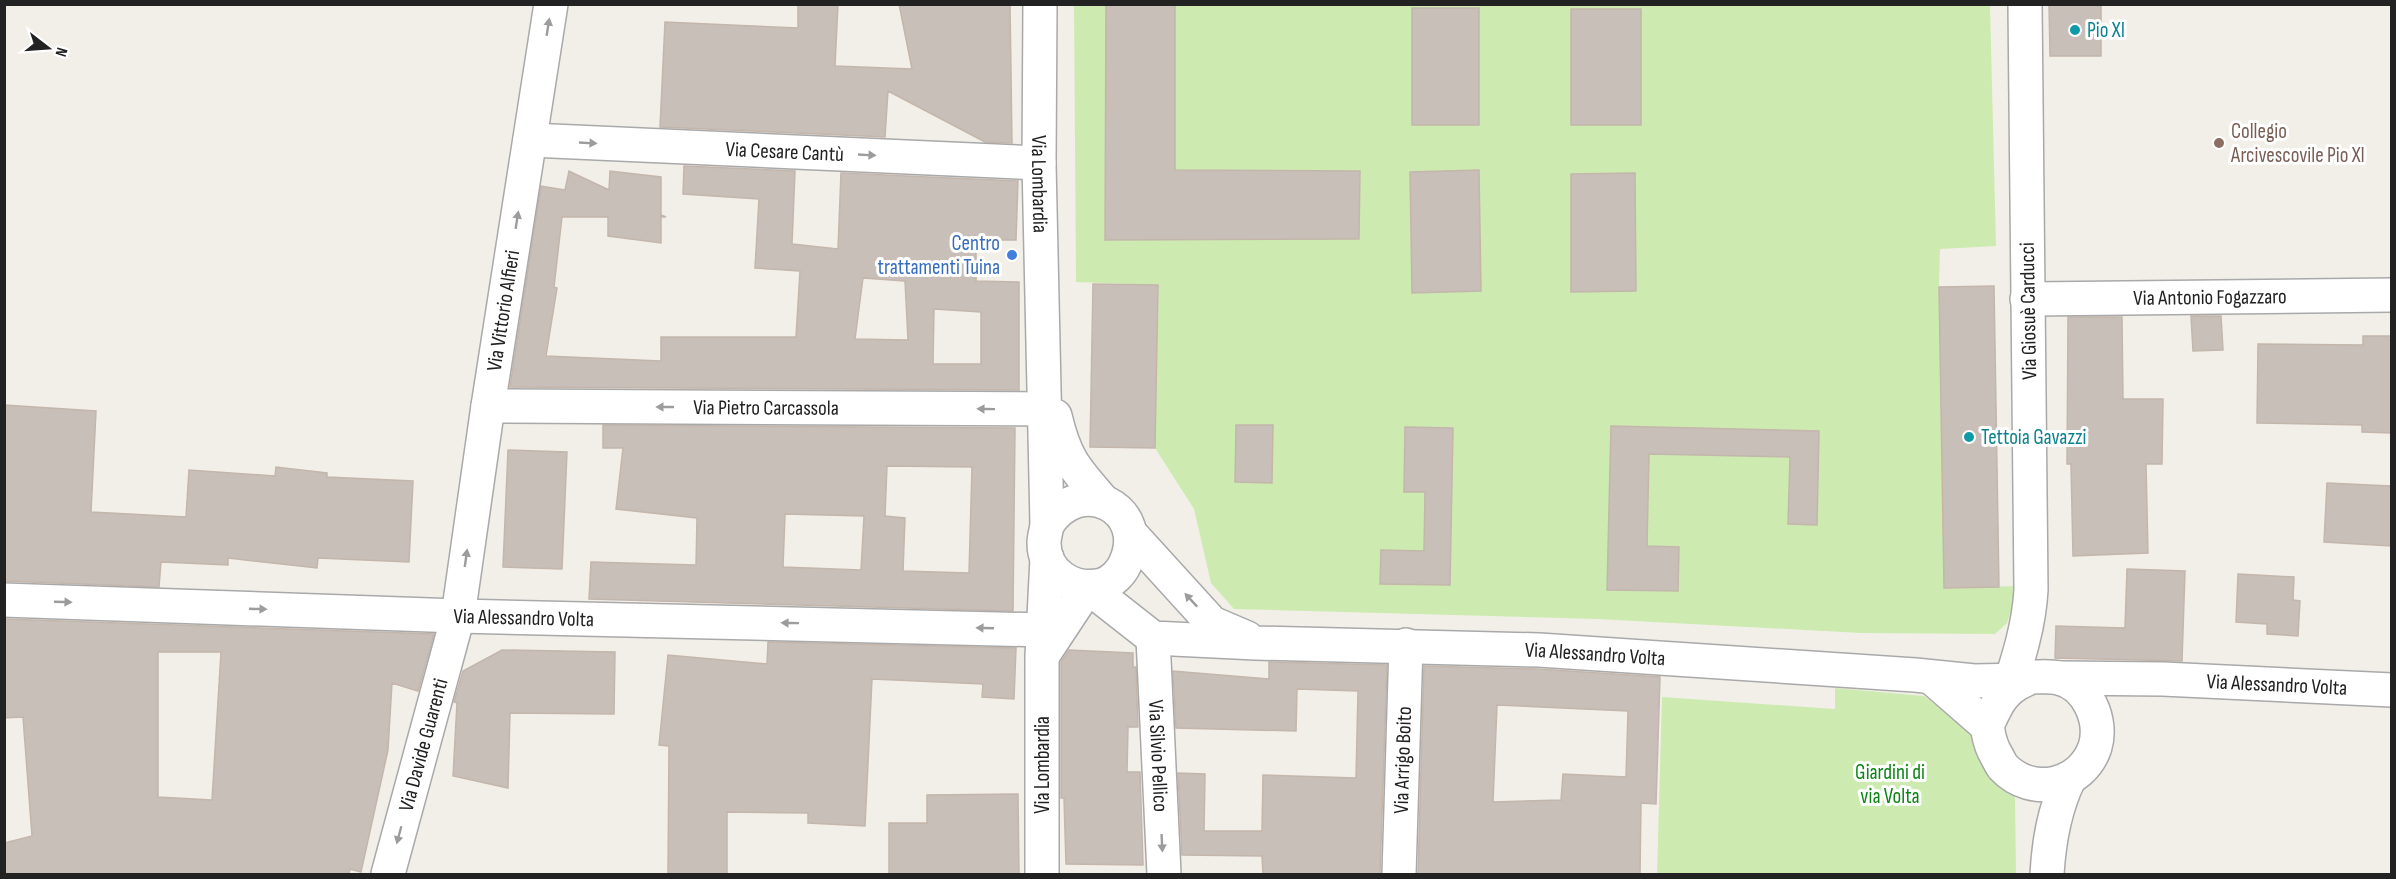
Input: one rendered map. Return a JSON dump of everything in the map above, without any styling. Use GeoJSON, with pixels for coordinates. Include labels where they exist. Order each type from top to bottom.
{"type":"FeatureCollection","features":[{"type":"Feature","properties":{"kind":"street","name":"Via Vittorio Alfieri"},"geometry":{"type":"LineString","coordinates":[[458,616],[488,406],[551,4]]}},
{"type":"Feature","properties":{"kind":"street","name":"Via Lombardia"},"geometry":{"type":"LineString","coordinates":[[1040,4],[1039,163],[1047,525],[1044,544],[1047,558],[1043,643],[1042,874]]}},
{"type":"Feature","properties":{"kind":"street","name":"Via Giosuè Carducci"},"geometry":{"type":"LineString","coordinates":[[2025,4],[2030,681]]}},
{"type":"Feature","properties":{"kind":"street","name":"Via Cesare Cantù"},"geometry":{"type":"LineString","coordinates":[[530,140],[1039,163]]}},
{"type":"Feature","properties":{"kind":"street","name":"Via Antonio Fogazzaro"},"geometry":{"type":"LineString","coordinates":[[2027,299],[2391,295]]}},
{"type":"Feature","properties":{"kind":"street","name":"Via Lombardia"},"geometry":{"type":"LineString","coordinates":[[1044,364],[1061,442],[1068,457],[1103,501],[1113,506],[1123,516],[1131,534]]}},
{"type":"Feature","properties":{"kind":"street","name":"Via Pietro Carcassola"},"geometry":{"type":"LineString","coordinates":[[488,406],[1044,410]]}},
{"type":"Feature","properties":{"kind":"street"},"geometry":{"type":"LineString","coordinates":[[1047,525],[1064,505],[1078,499],[1089,498],[1103,501]]}},
{"type":"Feature","properties":{"kind":"street"},"geometry":{"type":"LineString","coordinates":[[1047,558],[1055,573],[1077,586],[1088,587],[1111,581],[1123,570],[1131,552],[1131,534]]}},
{"type":"Feature","properties":{"kind":"street","name":"Via Alessandro Volta"},"geometry":{"type":"LineString","coordinates":[[1131,534],[1212,623],[1256,643]]}},
{"type":"Feature","properties":{"kind":"street"},"geometry":{"type":"LineString","coordinates":[[1088,587],[1153,638]]}},
{"type":"Feature","properties":{"kind":"street"},"geometry":{"type":"LineString","coordinates":[[1043,643],[1088,587]]}},
{"type":"Feature","properties":{"kind":"street","name":"Via Alessandro Volta"},"geometry":{"type":"LineString","coordinates":[[4,600],[458,616],[1043,643]]}},
{"type":"Feature","properties":{"kind":"street","name":"Via Davide Guarenti"},"geometry":{"type":"LineString","coordinates":[[388,874],[458,616]]}},
{"type":"Feature","properties":{"kind":"street","name":"Via Alessandro Volta"},"geometry":{"type":"LineString","coordinates":[[1153,638],[1539,650],[1903,674],[1974,681],[2163,680],[2391,690]]}},
{"type":"Feature","properties":{"kind":"street","name":"Via Silvio Pellico"},"geometry":{"type":"LineString","coordinates":[[1153,638],[1164,874]]}},
{"type":"Feature","properties":{"kind":"street","name":"Via Arrigo Boito"},"geometry":{"type":"LineString","coordinates":[[1399,874],[1406,645]]}},
{"type":"Feature","properties":{"kind":"street"},"geometry":{"type":"LineString","coordinates":[[1932,678],[1988,726]]}},
{"type":"Feature","properties":{"kind":"street","name":"Via Alessandro Volta"},"geometry":{"type":"LineString","coordinates":[[2098,723],[2106,713],[2130,695],[2163,680]]}},
{"type":"Feature","properties":{"kind":"street"},"geometry":{"type":"LineString","coordinates":[[2030,681],[2071,683],[2087,697],[2098,723],[2098,737],[2091,758],[2080,772],[2069,780],[2042,786],[2021,781],[2003,767],[1991,746],[1988,726],[2000,699],[2030,681]]}},
{"type":"Feature","properties":{"kind":"street"},"geometry":{"type":"LineString","coordinates":[[2047,874],[2049,842],[2055,816],[2069,780]]}},
{"type":"Feature","properties":{"kind":"street"},"geometry":{"type":"LineString","coordinates":[[2035,784],[2044,826],[2047,874]]}},
{"type":"Feature","properties":{"kind":"green space"},"geometry":{"type":"Polygon","coordinates":[[[1074,5],[1990,5],[1996,246],[1940,249],[1944,588],[2019,586],[2007,623],[1995,634],[1861,633],[1597,619],[1234,609],[1211,583],[1194,509],[1155,448],[1158,285],[1076,282],[1074,5]]]}},
{"type":"Feature","properties":{"kind":"green space","name":"Giardini di via Volta"},"geometry":{"type":"Polygon","coordinates":[[[1835,688],[1924,696],[1978,737],[1990,770],[2015,796],[2016,874],[1657,874],[1662,697],[1835,709],[1835,688]]]}},
{"type":"Feature","properties":{"kind":"building"},"geometry":{"type":"Polygon","coordinates":[[[798,4],[838,4],[835,66],[912,69],[899,4],[1010,4],[1012,143],[985,142],[888,91],[885,137],[660,127],[665,22],[798,28],[798,4]]]}},
{"type":"Feature","properties":{"kind":"building"},"geometry":{"type":"Polygon","coordinates":[[[1106,4],[1175,4],[1175,170],[1360,171],[1359,239],[1105,240],[1106,4]]]}},
{"type":"Feature","properties":{"kind":"building","name":"Pio XI"},"geometry":{"type":"Polygon","coordinates":[[[2049,4],[2101,4],[2101,56],[2050,56],[2049,4]]]}},
{"type":"Feature","properties":{"kind":"building"},"geometry":{"type":"Polygon","coordinates":[[[1412,8],[1479,8],[1479,125],[1412,125],[1412,8]]]}},
{"type":"Feature","properties":{"kind":"building"},"geometry":{"type":"Polygon","coordinates":[[[1571,9],[1641,9],[1641,125],[1571,125],[1571,9]]]}},
{"type":"Feature","properties":{"kind":"building"},"geometry":{"type":"Polygon","coordinates":[[[684,166],[795,171],[792,244],[838,249],[841,173],[1018,181],[1016,240],[976,240],[976,281],[1019,282],[1019,390],[510,387],[541,186],[565,190],[569,171],[609,190],[610,171],[661,177],[661,215],[666,217],[661,217],[661,243],[608,236],[608,217],[562,217],[554,287],[557,288],[546,356],[661,361],[661,337],[796,337],[800,271],[755,268],[759,199],[683,194],[684,166]],[[863,278],[855,339],[908,340],[905,281],[863,278]],[[934,309],[933,364],[981,364],[981,312],[934,309]]]}},
{"type":"Feature","properties":{"kind":"building"},"geometry":{"type":"Polygon","coordinates":[[[1479,170],[1481,291],[1412,293],[1410,172],[1479,170]]]}},
{"type":"Feature","properties":{"kind":"building"},"geometry":{"type":"Polygon","coordinates":[[[1635,173],[1636,291],[1571,292],[1571,174],[1635,173]]]}},
{"type":"Feature","properties":{"kind":"building"},"geometry":{"type":"Polygon","coordinates":[[[1093,284],[1158,285],[1155,448],[1090,447],[1093,284]]]}},
{"type":"Feature","properties":{"kind":"building","name":"Tettoia Gavazzi"},"geometry":{"type":"Polygon","coordinates":[[[1994,286],[1999,587],[1944,588],[1939,287],[1994,286]]]}},
{"type":"Feature","properties":{"kind":"building"},"geometry":{"type":"Polygon","coordinates":[[[2191,316],[2221,316],[2223,350],[2193,351],[2191,316]]]}},
{"type":"Feature","properties":{"kind":"building"},"geometry":{"type":"Polygon","coordinates":[[[2068,317],[2122,317],[2123,399],[2163,399],[2162,464],[2146,464],[2148,553],[2073,556],[2071,464],[2067,464],[2068,317]]]}},
{"type":"Feature","properties":{"kind":"building"},"geometry":{"type":"Polygon","coordinates":[[[2363,336],[2391,336],[2391,433],[2362,432],[2362,425],[2257,423],[2258,344],[2363,345],[2363,336]]]}},
{"type":"Feature","properties":{"kind":"building"},"geometry":{"type":"Polygon","coordinates":[[[4,405],[96,411],[91,512],[186,517],[189,470],[275,476],[276,467],[327,473],[327,477],[413,481],[409,562],[318,558],[317,568],[228,558],[228,565],[161,562],[159,587],[4,581],[4,405]]]}},
{"type":"Feature","properties":{"kind":"building"},"geometry":{"type":"Polygon","coordinates":[[[603,425],[1015,428],[1013,611],[589,599],[591,562],[696,565],[697,518],[616,509],[623,448],[603,448],[603,425]],[[887,466],[885,516],[905,518],[903,571],[969,573],[972,467],[887,466]],[[785,514],[783,567],[861,570],[864,516],[785,514]]]}},
{"type":"Feature","properties":{"kind":"building"},"geometry":{"type":"Polygon","coordinates":[[[1236,425],[1273,425],[1272,483],[1235,482],[1236,425]]]}},
{"type":"Feature","properties":{"kind":"building"},"geometry":{"type":"Polygon","coordinates":[[[1611,426],[1819,431],[1817,525],[1788,524],[1790,457],[1649,454],[1647,546],[1679,547],[1678,591],[1607,590],[1611,426]]]}},
{"type":"Feature","properties":{"kind":"building"},"geometry":{"type":"Polygon","coordinates":[[[1405,427],[1453,428],[1450,585],[1380,584],[1381,550],[1424,551],[1425,492],[1404,492],[1405,427]]]}},
{"type":"Feature","properties":{"kind":"building"},"geometry":{"type":"Polygon","coordinates":[[[508,450],[567,452],[562,569],[503,567],[508,450]]]}},
{"type":"Feature","properties":{"kind":"building"},"geometry":{"type":"Polygon","coordinates":[[[2327,483],[2391,486],[2391,546],[2324,542],[2327,483]]]}},
{"type":"Feature","properties":{"kind":"building"},"geometry":{"type":"Polygon","coordinates":[[[2127,569],[2185,571],[2182,661],[2055,658],[2056,626],[2125,628],[2127,569]]]}},
{"type":"Feature","properties":{"kind":"building"},"geometry":{"type":"Polygon","coordinates":[[[2238,574],[2294,577],[2293,600],[2300,601],[2298,636],[2267,634],[2267,624],[2236,622],[2238,574]]]}},
{"type":"Feature","properties":{"kind":"building"},"geometry":{"type":"Polygon","coordinates":[[[4,619],[434,634],[418,691],[392,683],[388,750],[361,872],[350,869],[349,874],[4,874],[4,843],[32,836],[23,717],[4,718],[4,619]],[[158,652],[158,797],[212,800],[221,652],[158,652]]]}},
{"type":"Feature","properties":{"kind":"building"},"geometry":{"type":"Polygon","coordinates":[[[768,642],[1016,648],[1014,699],[982,697],[983,684],[872,679],[865,826],[808,823],[808,813],[727,812],[727,874],[668,874],[669,746],[659,745],[668,655],[767,664],[768,642]]]}},
{"type":"Feature","properties":{"kind":"building"},"geometry":{"type":"Polygon","coordinates":[[[502,650],[615,652],[614,714],[510,713],[508,788],[453,776],[457,703],[454,702],[463,671],[502,650]]]}},
{"type":"Feature","properties":{"kind":"building"},"geometry":{"type":"Polygon","coordinates":[[[1069,650],[1133,653],[1133,667],[1136,667],[1138,727],[1128,727],[1127,772],[1140,772],[1143,865],[1066,864],[1064,798],[1061,798],[1061,662],[1069,650]]]}},
{"type":"Feature","properties":{"kind":"building"},"geometry":{"type":"Polygon","coordinates":[[[1269,662],[1387,665],[1380,874],[1263,874],[1262,856],[1182,855],[1178,773],[1205,774],[1204,831],[1262,831],[1263,775],[1356,778],[1358,691],[1297,689],[1296,731],[1176,728],[1173,671],[1269,679],[1269,662]]]}},
{"type":"Feature","properties":{"kind":"building"},"geometry":{"type":"Polygon","coordinates":[[[1424,666],[1538,669],[1660,677],[1656,804],[1641,803],[1640,874],[1418,874],[1424,666]],[[1497,705],[1493,802],[1561,800],[1563,774],[1626,777],[1628,711],[1497,705]]]}},
{"type":"Feature","properties":{"kind":"building"},"geometry":{"type":"Polygon","coordinates":[[[1018,794],[1019,874],[889,874],[889,823],[927,823],[927,795],[1018,794]]]}},
{"type":"Feature","properties":{"kind":"place","name":"Pio XI"},"geometry":{"type":"Point","coordinates":[2075,30]}},
{"type":"Feature","properties":{"kind":"place","name":"Collegio Arcivescovile Pio XI"},"geometry":{"type":"Point","coordinates":[2219,143]}},
{"type":"Feature","properties":{"kind":"place","name":"Centro trattamenti Tuina"},"geometry":{"type":"Point","coordinates":[1012,255]}},
{"type":"Feature","properties":{"kind":"place","name":"Tettoia Gavazzi"},"geometry":{"type":"Point","coordinates":[1969,437]}}]}
